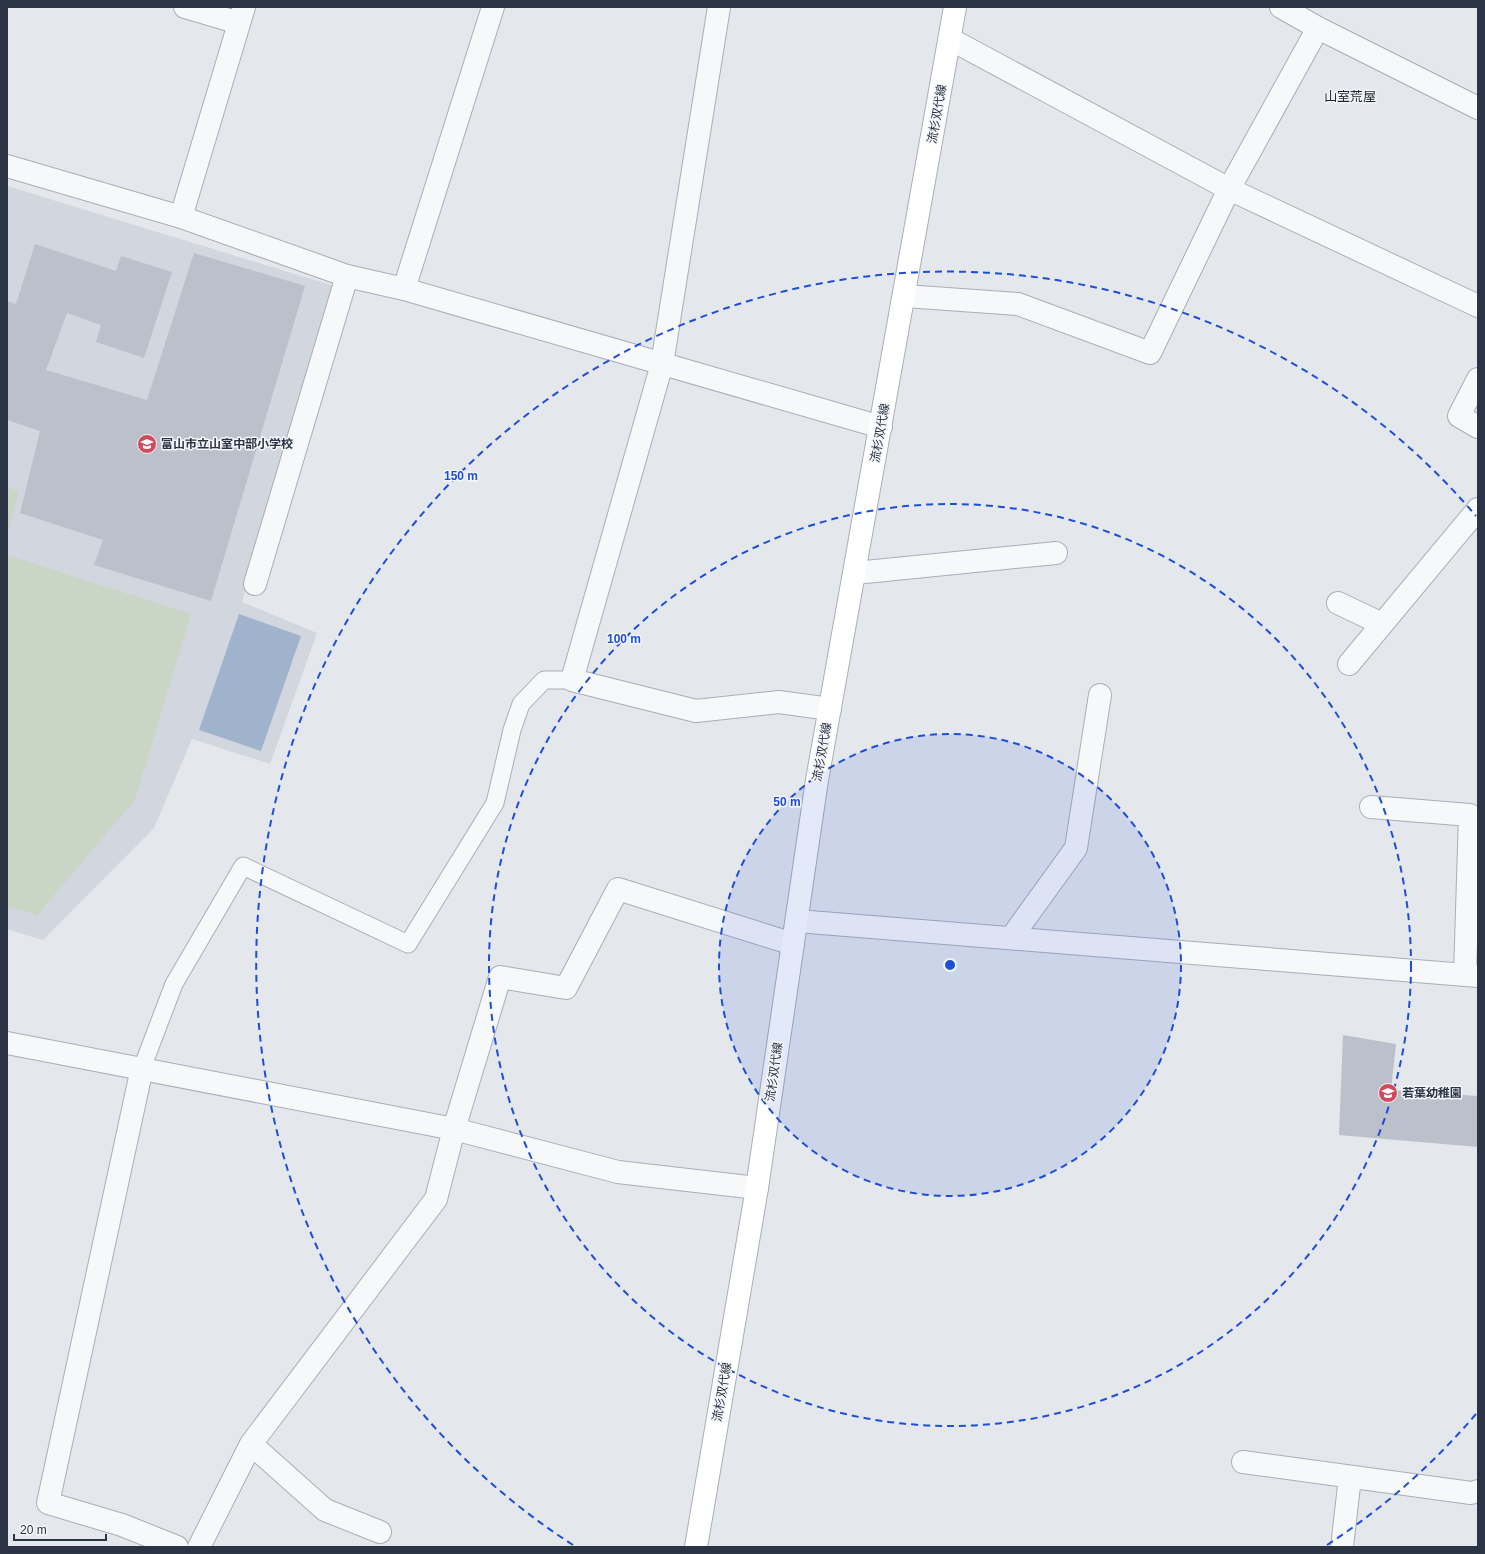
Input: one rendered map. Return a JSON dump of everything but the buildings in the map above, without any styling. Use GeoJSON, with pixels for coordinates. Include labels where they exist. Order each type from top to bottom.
{"type":"FeatureCollection","features":[{"type":"Feature","properties":{"kind":"main road","name":"流杉双代線"},"geometry":{"type":"LineString","coordinates":[[696,1547],[757,1188],[817,780],[905,296],[955,7]]}},
{"type":"Feature","properties":{"kind":"street"},"geometry":{"type":"LineString","coordinates":[[181,217],[241,15],[185,7]]}},
{"type":"Feature","properties":{"kind":"street"},"geometry":{"type":"LineString","coordinates":[[404,289],[493,7]]}},
{"type":"Feature","properties":{"kind":"street"},"geometry":{"type":"LineString","coordinates":[[719,7],[662,364],[572,680],[696,711],[779,702],[830,709]]}},
{"type":"Feature","properties":{"kind":"street"},"geometry":{"type":"LineString","coordinates":[[1281,7],[1318,28],[1478,108]]}},
{"type":"Feature","properties":{"kind":"street"},"geometry":{"type":"LineString","coordinates":[[905,296],[1018,304],[1150,353],[1229,189],[1318,28]]}},
{"type":"Feature","properties":{"kind":"street"},"geometry":{"type":"LineString","coordinates":[[950,39],[1229,189],[1478,306]]}},
{"type":"Feature","properties":{"kind":"street"},"geometry":{"type":"LineString","coordinates":[[7,166],[181,217],[347,276],[404,289],[881,427]]}},
{"type":"Feature","properties":{"kind":"street"},"geometry":{"type":"LineString","coordinates":[[255,584],[347,276]]}},
{"type":"Feature","properties":{"kind":"street"},"geometry":{"type":"LineString","coordinates":[[1478,379],[1458,416],[1478,427]]}},
{"type":"Feature","properties":{"kind":"street"},"geometry":{"type":"LineString","coordinates":[[1349,664],[1478,509]]}},
{"type":"Feature","properties":{"kind":"street"},"geometry":{"type":"LineString","coordinates":[[855,573],[1056,553]]}},
{"type":"Feature","properties":{"kind":"street"},"geometry":{"type":"LineString","coordinates":[[1338,603],[1382,624]]}},
{"type":"Feature","properties":{"kind":"street"},"geometry":{"type":"LineString","coordinates":[[1011,938],[1076,848],[1100,695]]}},
{"type":"Feature","properties":{"kind":"street"},"geometry":{"type":"LineString","coordinates":[[797,920],[1471,976],[1470,815],[1371,807]]}},
{"type":"Feature","properties":{"kind":"street"},"geometry":{"type":"LineString","coordinates":[[199,1547],[251,1444],[436,1200],[454,1129],[500,977],[566,988],[618,889],[793,944]]}},
{"type":"Feature","properties":{"kind":"street"},"geometry":{"type":"LineString","coordinates":[[7,1043],[454,1129],[618,1172],[757,1188]]}},
{"type":"Feature","properties":{"kind":"street"},"geometry":{"type":"LineString","coordinates":[[142,1068],[48,1503],[122,1525],[177,1547]]}},
{"type":"Feature","properties":{"kind":"street"},"geometry":{"type":"LineString","coordinates":[[251,1444],[325,1510],[380,1532]]}},
{"type":"Feature","properties":{"kind":"street"},"geometry":{"type":"LineString","coordinates":[[1243,1462],[1472,1493],[1478,1491]]}},
{"type":"Feature","properties":{"kind":"street"},"geometry":{"type":"LineString","coordinates":[[1342,1547],[1350,1477]]}},
{"type":"Feature","properties":{"kind":"lane"},"geometry":{"type":"LineString","coordinates":[[142,1068],[174,984],[243,866],[408,944],[496,803],[512,730],[521,704],[544,680],[572,680]]}},
{"type":"Feature","properties":{"kind":"shaded area","name":"富山市立山室中部小学校"},"geometry":{"type":"Polygon","coordinates":[[[7,186],[334,286],[242,602],[317,633],[270,764],[192,739],[154,828],[43,940],[7,929],[7,186]]]}},
{"type":"Feature","properties":{"kind":"green space"},"geometry":{"type":"Polygon","coordinates":[[[7,487],[19,491],[7,535],[7,487]]]}},
{"type":"Feature","properties":{"kind":"green space"},"geometry":{"type":"Polygon","coordinates":[[[7,555],[191,614],[135,800],[37,915],[7,906],[7,555]]]}},
{"type":"Feature","properties":{"kind":"water"},"geometry":{"type":"Polygon","coordinates":[[[239,614],[301,636],[261,751],[199,730],[239,614]]]}},
{"type":"Feature","properties":{"kind":"place","name":"富山市立山室中部小学校"},"geometry":{"type":"Point","coordinates":[147,444]}},
{"type":"Feature","properties":{"kind":"place","name":"若葉幼稚園"},"geometry":{"type":"Point","coordinates":[1388,1093]}},
{"type":"Feature","properties":{"kind":"district","name":"山室荒屋"},"geometry":{"type":"Point","coordinates":[1350,96]}}]}
